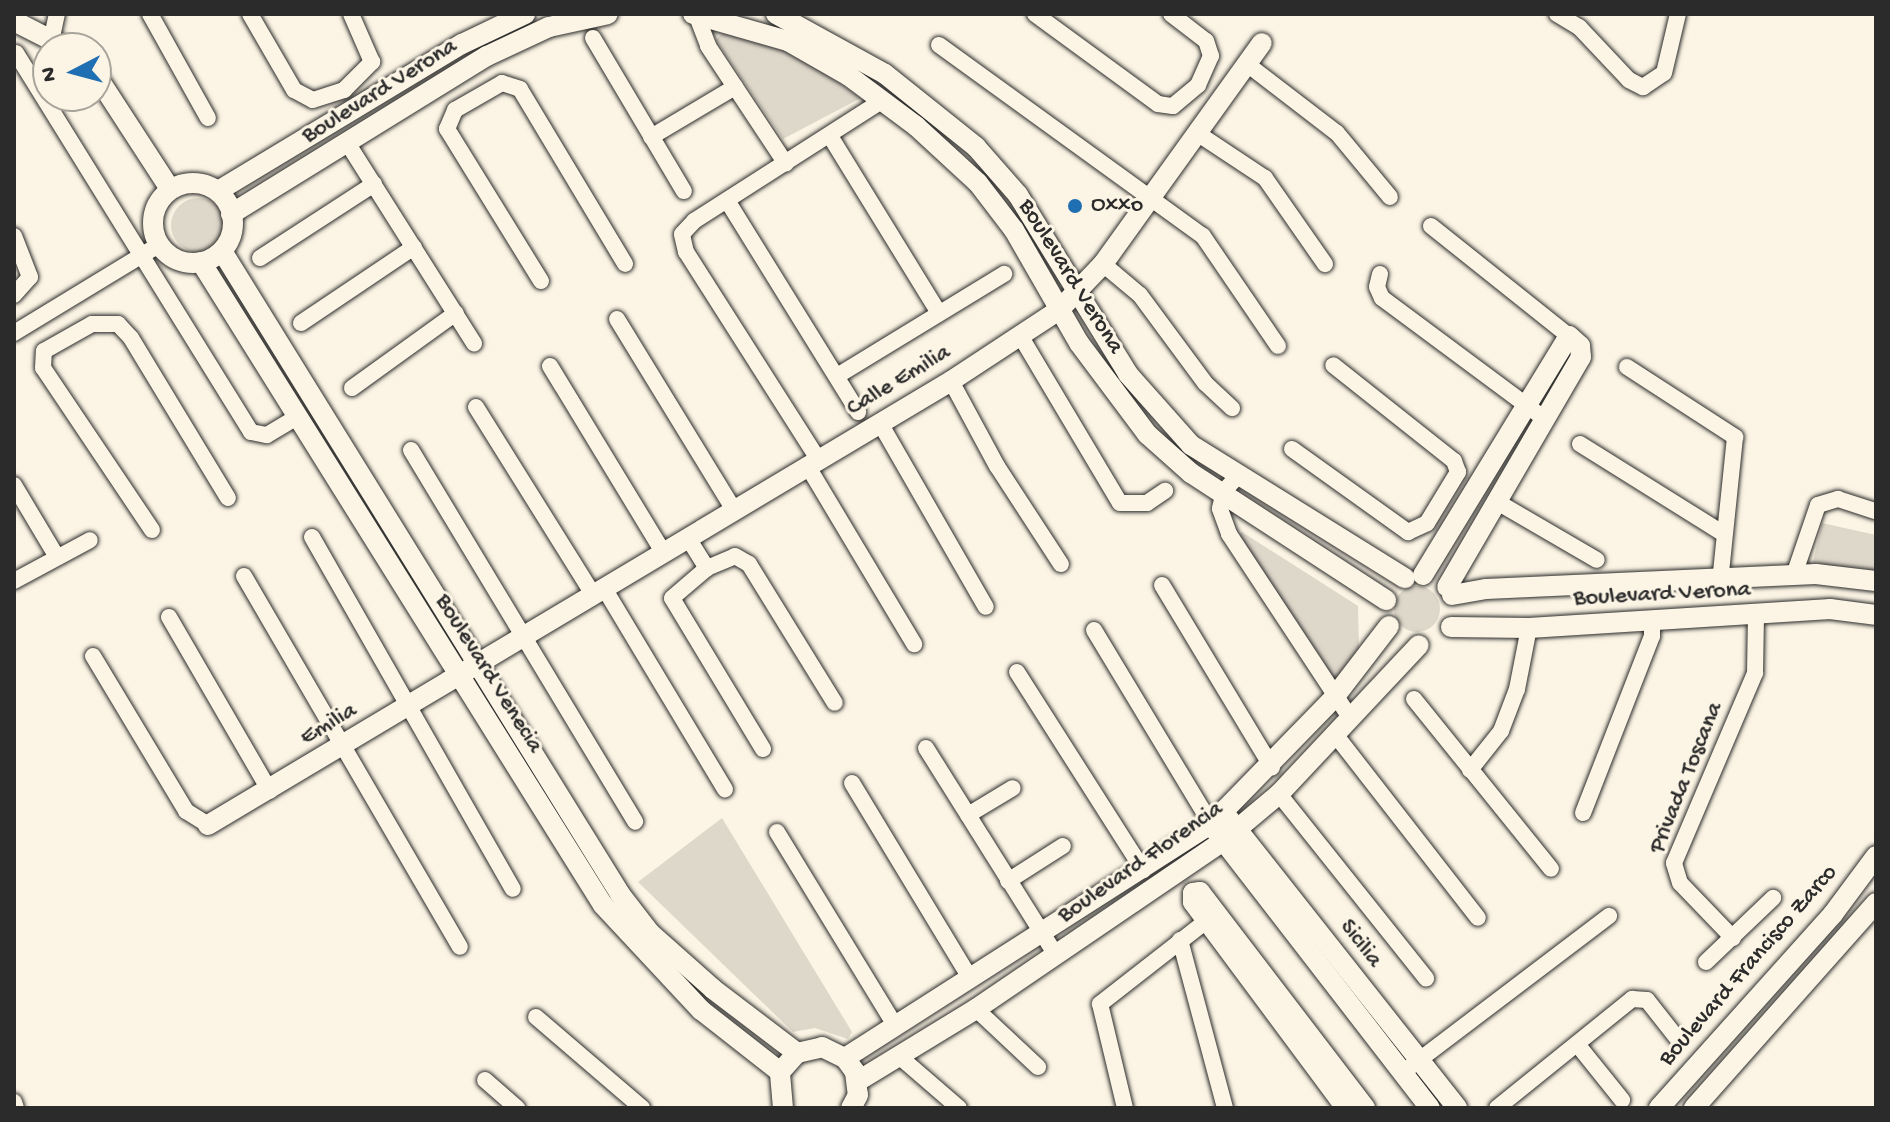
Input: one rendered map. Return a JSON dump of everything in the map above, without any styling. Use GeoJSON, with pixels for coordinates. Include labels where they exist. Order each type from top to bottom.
{"type":"FeatureCollection","features":[{"type":"Feature","properties":{"kind":"street"},"geometry":{"type":"LineString","coordinates":[[150,14],[208,118]]}},
{"type":"Feature","properties":{"kind":"street"},"geometry":{"type":"LineString","coordinates":[[250,14],[300,95],[322,100],[344,90],[372,62],[351,14]]}},
{"type":"Feature","properties":{"kind":"street","name":"Boulevard Verona"},"geometry":{"type":"LineString","coordinates":[[218,191],[462,44],[525,14]]}},
{"type":"Feature","properties":{"kind":"street","name":"Boulevard Verona"},"geometry":{"type":"LineString","coordinates":[[231,214],[547,20],[608,14]]}},
{"type":"Feature","properties":{"kind":"street"},"geometry":{"type":"LineString","coordinates":[[695,14],[708,46],[786,164]]}},
{"type":"Feature","properties":{"kind":"street","name":"Boulevard Verona"},"geometry":{"type":"LineString","coordinates":[[695,14],[788,41],[882,101],[978,183],[1020,239],[1059,310],[1147,434],[1191,473],[1230,484],[1414,576]]}},
{"type":"Feature","properties":{"kind":"street","name":"Boulevard Verona"},"geometry":{"type":"LineString","coordinates":[[776,14],[885,74],[976,147],[1018,195],[1146,398],[1230,484],[1386,600]]}},
{"type":"Feature","properties":{"kind":"street"},"geometry":{"type":"LineString","coordinates":[[1035,14],[1158,104],[1173,106],[1198,85],[1209,65],[1210,47],[1171,14]]}},
{"type":"Feature","properties":{"kind":"street"},"geometry":{"type":"LineString","coordinates":[[1557,14],[1586,33],[1629,80],[1643,87],[1664,73],[1678,14]]}},
{"type":"Feature","properties":{"kind":"street"},"geometry":{"type":"LineString","coordinates":[[14,21],[38,32]]}},
{"type":"Feature","properties":{"kind":"street"},"geometry":{"type":"LineString","coordinates":[[593,38],[684,191]]}},
{"type":"Feature","properties":{"kind":"street","name":"Calle Emilia"},"geometry":{"type":"LineString","coordinates":[[467,671],[951,381],[1059,310],[1103,264],[1200,135],[1220,101],[1262,43]]}},
{"type":"Feature","properties":{"kind":"street"},"geometry":{"type":"LineString","coordinates":[[939,45],[1203,236],[1278,346]]}},
{"type":"Feature","properties":{"kind":"street"},"geometry":{"type":"LineString","coordinates":[[16,53],[152,251],[251,432],[267,435],[299,416]]}},
{"type":"Feature","properties":{"kind":"street"},"geometry":{"type":"LineString","coordinates":[[1247,64],[1337,133],[1390,197]]}},
{"type":"Feature","properties":{"kind":"street"},"geometry":{"type":"LineString","coordinates":[[458,75],[474,97]]}},
{"type":"Feature","properties":{"kind":"street"},"geometry":{"type":"LineString","coordinates":[[541,281],[448,135],[450,116],[474,97],[502,83],[520,89],[625,264]]}},
{"type":"Feature","properties":{"kind":"street"},"geometry":{"type":"LineString","coordinates":[[1198,85],[1220,101]]}},
{"type":"Feature","properties":{"kind":"street"},"geometry":{"type":"LineString","coordinates":[[651,137],[735,87]]}},
{"type":"Feature","properties":{"kind":"street"},"geometry":{"type":"LineString","coordinates":[[344,90],[357,110]]}},
{"type":"Feature","properties":{"kind":"street"},"geometry":{"type":"LineString","coordinates":[[112,100],[170,189]]}},
{"type":"Feature","properties":{"kind":"street"},"geometry":{"type":"LineString","coordinates":[[882,101],[682,234],[686,252],[813,462],[914,644]]}},
{"type":"Feature","properties":{"kind":"street"},"geometry":{"type":"LineString","coordinates":[[1200,135],[1265,178],[1325,264]]}},
{"type":"Feature","properties":{"kind":"street"},"geometry":{"type":"LineString","coordinates":[[830,136],[939,313]]}},
{"type":"Feature","properties":{"kind":"street"},"geometry":{"type":"LineString","coordinates":[[348,144],[474,343]]}},
{"type":"Feature","properties":{"kind":"street"},"geometry":{"type":"LineString","coordinates":[[15,330],[152,251],[201,262],[222,251],[232,231],[231,214],[218,191],[202,184],[170,189]]}},
{"type":"Feature","properties":{"kind":"street"},"geometry":{"type":"LineString","coordinates":[[260,258],[374,184]]}},
{"type":"Feature","properties":{"kind":"street"},"geometry":{"type":"LineString","coordinates":[[152,251],[153,221],[170,189]]}},
{"type":"Feature","properties":{"kind":"street"},"geometry":{"type":"LineString","coordinates":[[728,202],[858,412]]}},
{"type":"Feature","properties":{"kind":"street"},"geometry":{"type":"LineString","coordinates":[[1431,226],[1569,336],[1580,346],[1581,357],[1473,544],[1450,591],[1451,627],[1432,644],[1407,643],[1389,626],[1386,600],[1414,576],[1451,509],[1528,409],[1569,336]]}},
{"type":"Feature","properties":{"kind":"street"},"geometry":{"type":"LineString","coordinates":[[14,236],[30,277],[14,295]]}},
{"type":"Feature","properties":{"kind":"street"},"geometry":{"type":"LineString","coordinates":[[301,323],[414,247]]}},
{"type":"Feature","properties":{"kind":"street","name":"Boulevard Venecia"},"geometry":{"type":"LineString","coordinates":[[222,251],[603,905],[701,1010],[780,1072]]}},
{"type":"Feature","properties":{"kind":"street","name":"Boulevard Venecia"},"geometry":{"type":"LineString","coordinates":[[201,262],[467,671],[650,933],[797,1053]]}},
{"type":"Feature","properties":{"kind":"street"},"geometry":{"type":"LineString","coordinates":[[1103,264],[1147,303],[1205,383],[1232,408]]}},
{"type":"Feature","properties":{"kind":"street"},"geometry":{"type":"LineString","coordinates":[[837,376],[1004,274]]}},
{"type":"Feature","properties":{"kind":"street"},"geometry":{"type":"LineString","coordinates":[[1380,274],[1377,287],[1382,298],[1546,420]]}},
{"type":"Feature","properties":{"kind":"street"},"geometry":{"type":"LineString","coordinates":[[56,308],[72,334]]}},
{"type":"Feature","properties":{"kind":"street"},"geometry":{"type":"LineString","coordinates":[[352,388],[456,313]]}},
{"type":"Feature","properties":{"kind":"street"},"geometry":{"type":"LineString","coordinates":[[617,319],[734,510]]}},
{"type":"Feature","properties":{"kind":"street"},"geometry":{"type":"LineString","coordinates":[[152,530],[43,368],[44,351],[72,334],[103,321],[125,331],[228,498]]}},
{"type":"Feature","properties":{"kind":"street"},"geometry":{"type":"LineString","coordinates":[[1021,337],[1120,503],[1147,503],[1165,491]]}},
{"type":"Feature","properties":{"kind":"street"},"geometry":{"type":"LineString","coordinates":[[1292,449],[1400,529],[1422,528],[1451,509],[1458,472],[1454,461],[1333,365]]}},
{"type":"Feature","properties":{"kind":"street"},"geometry":{"type":"LineString","coordinates":[[550,366],[663,552]]}},
{"type":"Feature","properties":{"kind":"street"},"geometry":{"type":"LineString","coordinates":[[1627,367],[1735,437],[1721,532],[1720,582]]}},
{"type":"Feature","properties":{"kind":"street"},"geometry":{"type":"LineString","coordinates":[[951,381],[997,466],[1061,564]]}},
{"type":"Feature","properties":{"kind":"street"},"geometry":{"type":"LineString","coordinates":[[476,407],[725,789]]}},
{"type":"Feature","properties":{"kind":"street"},"geometry":{"type":"LineString","coordinates":[[880,423],[986,607]]}},
{"type":"Feature","properties":{"kind":"street"},"geometry":{"type":"LineString","coordinates":[[1580,444],[1721,532]]}},
{"type":"Feature","properties":{"kind":"street"},"geometry":{"type":"LineString","coordinates":[[411,450],[635,822]]}},
{"type":"Feature","properties":{"kind":"street"},"geometry":{"type":"LineString","coordinates":[[1230,484],[1220,509],[1229,534],[1333,699],[1349,716]]}},
{"type":"Feature","properties":{"kind":"street"},"geometry":{"type":"LineString","coordinates":[[14,485],[57,557]]}},
{"type":"Feature","properties":{"kind":"street"},"geometry":{"type":"LineString","coordinates":[[1794,575],[1818,505],[1838,499],[1876,511]]}},
{"type":"Feature","properties":{"kind":"street"},"geometry":{"type":"LineString","coordinates":[[1499,503],[1597,560]]}},
{"type":"Feature","properties":{"kind":"street"},"geometry":{"type":"LineString","coordinates":[[312,537],[513,889]]}},
{"type":"Feature","properties":{"kind":"street"},"geometry":{"type":"LineString","coordinates":[[688,538],[707,568]]}},
{"type":"Feature","properties":{"kind":"street"},"geometry":{"type":"LineString","coordinates":[[14,581],[90,540]]}},
{"type":"Feature","properties":{"kind":"street"},"geometry":{"type":"LineString","coordinates":[[1473,544],[1478,572],[1506,589]]}},
{"type":"Feature","properties":{"kind":"street"},"geometry":{"type":"LineString","coordinates":[[763,749],[675,607],[674,591],[707,568],[735,556],[749,564],[835,703]]}},
{"type":"Feature","properties":{"kind":"street","name":"Boulevard Verona"},"geometry":{"type":"LineString","coordinates":[[1450,591],[1720,582],[1794,575],[1876,581]]}},
{"type":"Feature","properties":{"kind":"street"},"geometry":{"type":"LineString","coordinates":[[244,576],[460,947]]}},
{"type":"Feature","properties":{"kind":"street"},"geometry":{"type":"LineString","coordinates":[[1414,576],[1450,591]]}},
{"type":"Feature","properties":{"kind":"street"},"geometry":{"type":"LineString","coordinates":[[1162,585],[1272,767]]}},
{"type":"Feature","properties":{"kind":"street","name":"Boulevard Verona"},"geometry":{"type":"LineString","coordinates":[[1451,627],[1529,628],[1830,609],[1876,615]]}},
{"type":"Feature","properties":{"kind":"street","name":"Privada Toscana"},"geometry":{"type":"LineString","coordinates":[[1733,938],[1680,883],[1674,863],[1749,689],[1756,662],[1756,615]]}},
{"type":"Feature","properties":{"kind":"street"},"geometry":{"type":"LineString","coordinates":[[169,617],[270,791]]}},
{"type":"Feature","properties":{"kind":"street"},"geometry":{"type":"LineString","coordinates":[[1583,813],[1652,636],[1652,622]]}},
{"type":"Feature","properties":{"kind":"street","name":"Boulevard Florencia"},"geometry":{"type":"LineString","coordinates":[[858,1081],[976,1009],[1055,954],[1220,823],[1333,699],[1389,626]]}},
{"type":"Feature","properties":{"kind":"street"},"geometry":{"type":"LineString","coordinates":[[1470,770],[1501,731],[1517,689],[1529,628]]}},
{"type":"Feature","properties":{"kind":"street"},"geometry":{"type":"LineString","coordinates":[[1094,630],[1220,823]]}},
{"type":"Feature","properties":{"kind":"street","name":"Boulevard Florencia"},"geometry":{"type":"LineString","coordinates":[[845,1058],[1220,823],[1279,794],[1419,645]]}},
{"type":"Feature","properties":{"kind":"street"},"geometry":{"type":"LineString","coordinates":[[93,656],[186,811],[208,825]]}},
{"type":"Feature","properties":{"kind":"street","name":"Emilia"},"geometry":{"type":"LineString","coordinates":[[208,825],[343,748],[467,671]]}},
{"type":"Feature","properties":{"kind":"street"},"geometry":{"type":"LineString","coordinates":[[1017,672],[1143,870]]}},
{"type":"Feature","properties":{"kind":"street"},"geometry":{"type":"LineString","coordinates":[[1414,699],[1551,869]]}},
{"type":"Feature","properties":{"kind":"street"},"geometry":{"type":"LineString","coordinates":[[1334,733],[1478,918]]}},
{"type":"Feature","properties":{"kind":"street"},"geometry":{"type":"LineString","coordinates":[[926,748],[1055,954]]}},
{"type":"Feature","properties":{"kind":"street"},"geometry":{"type":"LineString","coordinates":[[852,783],[970,978]]}},
{"type":"Feature","properties":{"kind":"street"},"geometry":{"type":"LineString","coordinates":[[968,815],[1013,788]]}},
{"type":"Feature","properties":{"kind":"street"},"geometry":{"type":"LineString","coordinates":[[1279,794],[1426,978]]}},
{"type":"Feature","properties":{"kind":"street","name":"Sicilia"},"geometry":{"type":"LineString","coordinates":[[1220,823],[1410,1066],[1457,1108]]}},
{"type":"Feature","properties":{"kind":"street"},"geometry":{"type":"LineString","coordinates":[[777,832],[896,1027]]}},
{"type":"Feature","properties":{"kind":"street"},"geometry":{"type":"LineString","coordinates":[[1008,881],[1063,846]]}},
{"type":"Feature","properties":{"kind":"street","name":"Boulevard Francisco Zarco"},"geometry":{"type":"LineString","coordinates":[[1659,1108],[1833,914],[1876,856]]}},
{"type":"Feature","properties":{"kind":"street"},"geometry":{"type":"LineString","coordinates":[[1706,962],[1773,898]]}},
{"type":"Feature","properties":{"kind":"street"},"geometry":{"type":"LineString","coordinates":[[1694,1108],[1876,903]]}},
{"type":"Feature","properties":{"kind":"street"},"geometry":{"type":"LineString","coordinates":[[1410,1066],[1609,916]]}},
{"type":"Feature","properties":{"kind":"street"},"geometry":{"type":"LineString","coordinates":[[1125,1108],[1100,1004],[1212,917]]}},
{"type":"Feature","properties":{"kind":"street"},"geometry":{"type":"LineString","coordinates":[[1212,917],[1346,1108]]}},
{"type":"Feature","properties":{"kind":"street"},"geometry":{"type":"LineString","coordinates":[[1212,917],[1365,1108]]}},
{"type":"Feature","properties":{"kind":"street"},"geometry":{"type":"LineString","coordinates":[[1180,940],[1225,1108]]}},
{"type":"Feature","properties":{"kind":"street"},"geometry":{"type":"LineString","coordinates":[[1497,1108],[1518,1101],[1577,1044],[1636,997],[1651,1004],[1677,1038]]}},
{"type":"Feature","properties":{"kind":"street"},"geometry":{"type":"LineString","coordinates":[[976,1009],[1038,1067]]}},
{"type":"Feature","properties":{"kind":"street"},"geometry":{"type":"LineString","coordinates":[[536,1017],[642,1108]]}},
{"type":"Feature","properties":{"kind":"street"},"geometry":{"type":"LineString","coordinates":[[1577,1044],[1622,1100]]}},
{"type":"Feature","properties":{"kind":"street"},"geometry":{"type":"LineString","coordinates":[[783,1108],[780,1072],[797,1053],[822,1047],[845,1058],[858,1081],[851,1108]]}},
{"type":"Feature","properties":{"kind":"street"},"geometry":{"type":"LineString","coordinates":[[900,1057],[959,1108]]}},
{"type":"Feature","properties":{"kind":"street","name":"Sicilia"},"geometry":{"type":"LineString","coordinates":[[1410,1066],[1430,1108]]}},
{"type":"Feature","properties":{"kind":"street"},"geometry":{"type":"LineString","coordinates":[[485,1080],[517,1108]]}},
{"type":"Feature","properties":{"kind":"shaded area"},"geometry":{"type":"Polygon","coordinates":[[[728,27],[781,43],[861,98],[783,139],[716,40],[728,27]]]}},
{"type":"Feature","properties":{"kind":"shaded area"},"geometry":{"type":"Polygon","coordinates":[[[198,198],[217,206],[225,225],[217,244],[198,252],[179,244],[171,225],[179,206],[198,198]]]}},
{"type":"Feature","properties":{"kind":"shaded area"},"geometry":{"type":"Polygon","coordinates":[[[1822,523],[1876,535],[1876,577],[1813,562],[1822,523]]]}},
{"type":"Feature","properties":{"kind":"shaded area"},"geometry":{"type":"Polygon","coordinates":[[[1242,532],[1358,606],[1359,650],[1330,687],[1234,541],[1242,532]]]}},
{"type":"Feature","properties":{"kind":"shaded area"},"geometry":{"type":"Polygon","coordinates":[[[1417,586],[1426,587],[1433,593],[1439,600],[1439,618],[1433,625],[1426,631],[1417,632],[1408,631],[1401,625],[1395,618],[1394,609],[1395,600],[1401,593],[1408,587],[1417,586]]]}},
{"type":"Feature","properties":{"kind":"shaded area"},"geometry":{"type":"Polygon","coordinates":[[[722,818],[852,1032],[848,1039],[815,1028],[793,1032],[638,882],[722,818]]]}},
{"type":"Feature","properties":{"kind":"place","name":"Oxxo"},"geometry":{"type":"Point","coordinates":[1075,206]}}]}
